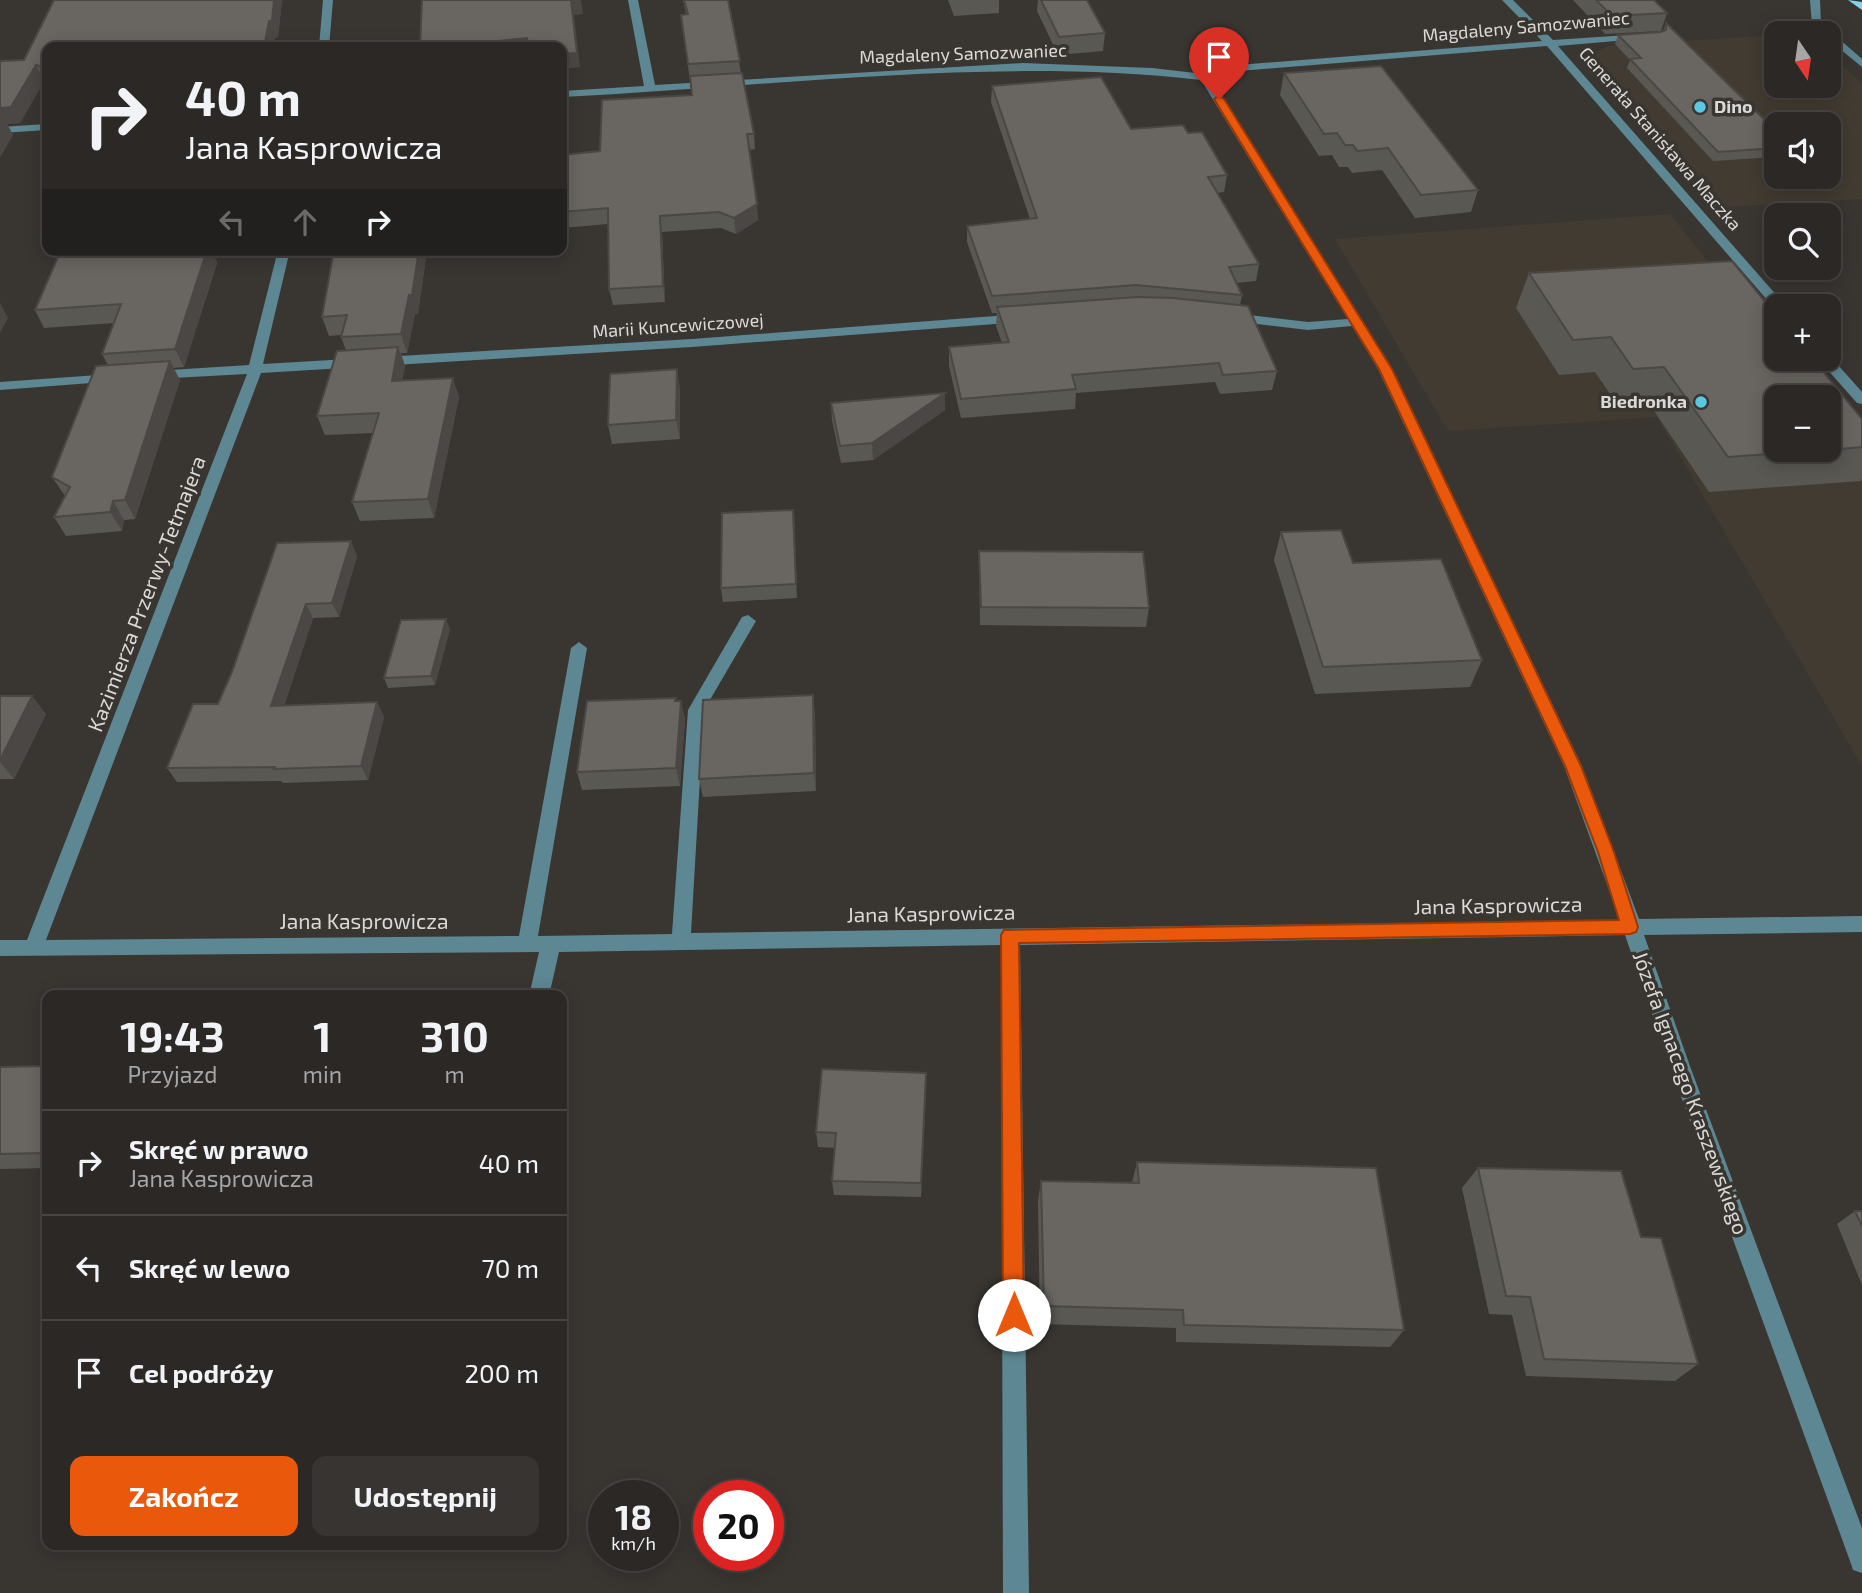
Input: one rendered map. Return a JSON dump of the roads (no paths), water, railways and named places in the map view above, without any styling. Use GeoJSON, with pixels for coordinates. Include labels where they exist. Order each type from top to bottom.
{"type":"FeatureCollection","features":[{"type":"Feature","properties":{"kind":"main road"},"geometry":{"type":"LineString","coordinates":[[1853,0],[1862,7]]}},
{"type":"Feature","properties":{"kind":"street"},"geometry":{"type":"LineString","coordinates":[[324,42],[328,0]]}},
{"type":"Feature","properties":{"kind":"street"},"geometry":{"type":"LineString","coordinates":[[634,0],[650,88]]}},
{"type":"Feature","properties":{"kind":"street","name":"Generała Stanisława Maczka"},"geometry":{"type":"LineString","coordinates":[[1507,0],[1550,43],[1770,294]]}},
{"type":"Feature","properties":{"kind":"street"},"geometry":{"type":"LineString","coordinates":[[1815,0],[1816,21]]}},
{"type":"Feature","properties":{"kind":"street","name":"Magdaleny Samozwaniec"},"geometry":{"type":"LineString","coordinates":[[567,94],[1023,66],[1152,71],[1205,77],[1225,69],[1657,34]]}},
{"type":"Feature","properties":{"kind":"street"},"geometry":{"type":"LineString","coordinates":[[1841,45],[1862,64]]}},
{"type":"Feature","properties":{"kind":"street","name":"Józefa Ignacego Kraszewskiego"},"geometry":{"type":"LineString","coordinates":[[1205,77],[1385,369],[1573,766],[1862,1562]]}},
{"type":"Feature","properties":{"kind":"street"},"geometry":{"type":"LineString","coordinates":[[0,130],[42,127]]}},
{"type":"Feature","properties":{"kind":"street","name":"Kazimierza Przerwy-Tetmajera"},"geometry":{"type":"LineString","coordinates":[[33,948],[255,370],[283,256]]}},
{"type":"Feature","properties":{"kind":"street"},"geometry":{"type":"LineString","coordinates":[[1211,315],[1308,326],[1357,322]]}},
{"type":"Feature","properties":{"kind":"street","name":"Marii Kuncewiczowej"},"geometry":{"type":"LineString","coordinates":[[0,386],[692,343],[1038,317]]}},
{"type":"Feature","properties":{"kind":"street"},"geometry":{"type":"LineString","coordinates":[[1836,371],[1862,400]]}},
{"type":"Feature","properties":{"kind":"street"},"geometry":{"type":"LineString","coordinates":[[681,940],[696,710],[748,621]]}},
{"type":"Feature","properties":{"kind":"street"},"geometry":{"type":"LineString","coordinates":[[527,944],[579,648]]}},
{"type":"Feature","properties":{"kind":"street","name":"Jana Kasprowicza"},"geometry":{"type":"LineString","coordinates":[[0,948],[527,944],[1862,924]]}},
{"type":"Feature","properties":{"kind":"street"},"geometry":{"type":"LineString","coordinates":[[1010,935],[1016,1593]]}},
{"type":"Feature","properties":{"kind":"street"},"geometry":{"type":"LineString","coordinates":[[540,990],[551,943]]}},
{"type":"Feature","properties":{"kind":"place","name":"Dino"},"geometry":{"type":"Point","coordinates":[1700,107]}},
{"type":"Feature","properties":{"kind":"place","name":"Biedronka"},"geometry":{"type":"Point","coordinates":[1701,402]}}]}
